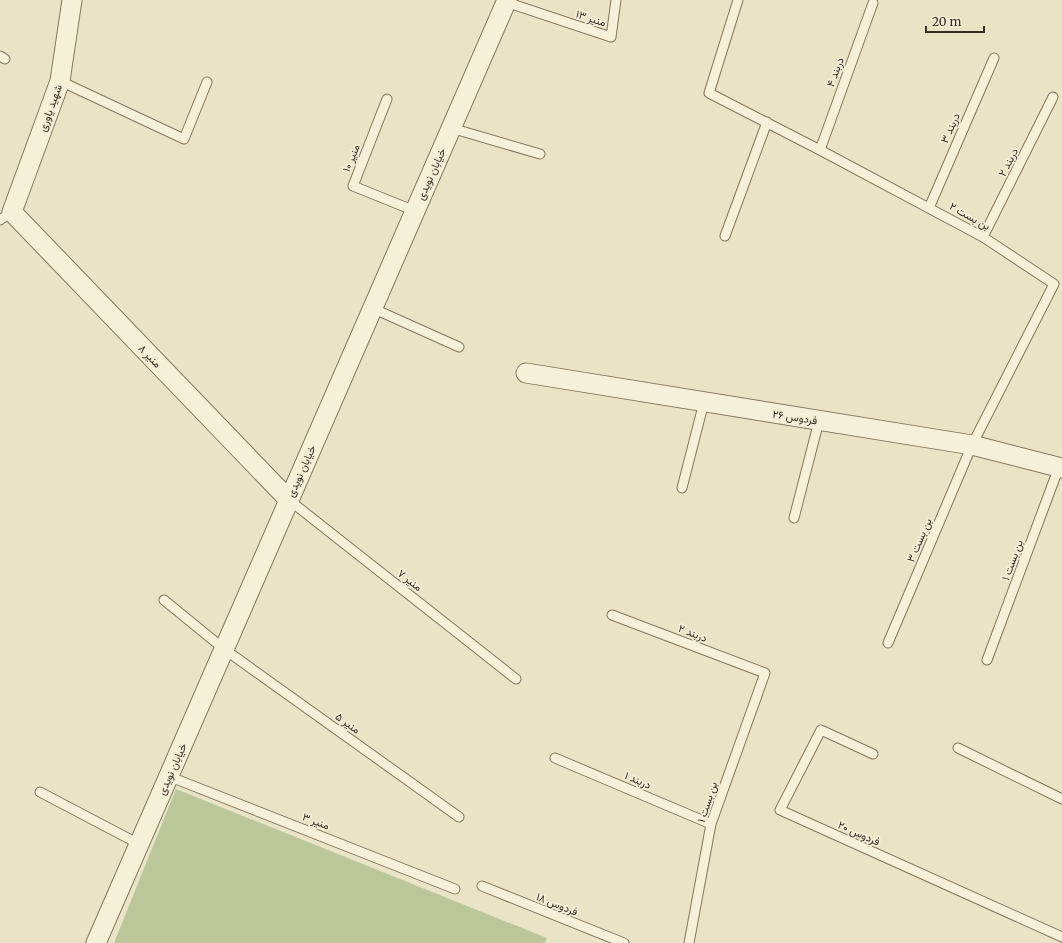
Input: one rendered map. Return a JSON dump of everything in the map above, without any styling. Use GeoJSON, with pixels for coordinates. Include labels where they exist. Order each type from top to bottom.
{"type":"FeatureCollection","features":[{"type":"Feature","properties":{"kind":"street","name":"شهید یاوری"},"geometry":{"type":"LineString","coordinates":[[6,216],[60,81],[72,0]]}},
{"type":"Feature","properties":{"kind":"street","name":"خیابان نویدی"},"geometry":{"type":"LineString","coordinates":[[96,943],[506,1]]}},
{"type":"Feature","properties":{"kind":"street","name":"منیر ۸"},"geometry":{"type":"LineString","coordinates":[[6,216],[289,500]]}},
{"type":"Feature","properties":{"kind":"street","name":"فردوس ۲۶"},"geometry":{"type":"LineString","coordinates":[[526,373],[972,445],[1060,468]]}},
{"type":"Feature","properties":{"kind":"lane","name":"منیر ۱۳"},"geometry":{"type":"LineString","coordinates":[[506,1],[611,37],[616,0]]}},
{"type":"Feature","properties":{"kind":"lane","name":"بن بست ۲"},"geometry":{"type":"LineString","coordinates":[[738,0],[709,93],[767,122],[983,237],[1058,284],[972,445]]}},
{"type":"Feature","properties":{"kind":"lane","name":"دربند ۴"},"geometry":{"type":"LineString","coordinates":[[820,150],[873,2]]}},
{"type":"Feature","properties":{"kind":"lane","name":"دربند ۳"},"geometry":{"type":"LineString","coordinates":[[929,208],[994,58]]}},
{"type":"Feature","properties":{"kind":"lane"},"geometry":{"type":"LineString","coordinates":[[60,81],[184,139],[207,82]]}},
{"type":"Feature","properties":{"kind":"lane","name":"دربند ۲"},"geometry":{"type":"LineString","coordinates":[[983,237],[1053,97]]}},
{"type":"Feature","properties":{"kind":"lane","name":"منیر ۱۰"},"geometry":{"type":"LineString","coordinates":[[387,99],[353,186],[414,211]]}},
{"type":"Feature","properties":{"kind":"lane"},"geometry":{"type":"LineString","coordinates":[[725,236],[767,122]]}},
{"type":"Feature","properties":{"kind":"lane"},"geometry":{"type":"LineString","coordinates":[[451,128],[540,154]]}},
{"type":"Feature","properties":{"kind":"lane"},"geometry":{"type":"LineString","coordinates":[[372,308],[459,347]]}},
{"type":"Feature","properties":{"kind":"lane"},"geometry":{"type":"LineString","coordinates":[[682,488],[704,402]]}},
{"type":"Feature","properties":{"kind":"lane"},"geometry":{"type":"LineString","coordinates":[[794,518],[819,421]]}},
{"type":"Feature","properties":{"kind":"lane","name":"بن بست ۳"},"geometry":{"type":"LineString","coordinates":[[888,643],[972,445]]}},
{"type":"Feature","properties":{"kind":"lane","name":"بن بست ۱"},"geometry":{"type":"LineString","coordinates":[[987,660],[1060,468]]}},
{"type":"Feature","properties":{"kind":"lane","name":"منیر ۷"},"geometry":{"type":"LineString","coordinates":[[289,500],[516,679]]}},
{"type":"Feature","properties":{"kind":"lane","name":"منیر ۵"},"geometry":{"type":"LineString","coordinates":[[164,600],[224,649],[459,817]]}},
{"type":"Feature","properties":{"kind":"lane","name":"دربند ۲"},"geometry":{"type":"LineString","coordinates":[[612,614],[765,673]]}},
{"type":"Feature","properties":{"kind":"lane","name":"بن بست ۱"},"geometry":{"type":"LineString","coordinates":[[689,943],[711,824],[765,673]]}},
{"type":"Feature","properties":{"kind":"lane","name":"فردوس ۲۰"},"geometry":{"type":"LineString","coordinates":[[873,754],[821,730],[780,810],[1062,937]]}},
{"type":"Feature","properties":{"kind":"lane"},"geometry":{"type":"LineString","coordinates":[[958,748],[1062,798]]}},
{"type":"Feature","properties":{"kind":"lane","name":"دربند ۱"},"geometry":{"type":"LineString","coordinates":[[555,758],[711,824]]}},
{"type":"Feature","properties":{"kind":"lane","name":"منیر ۳"},"geometry":{"type":"LineString","coordinates":[[168,776],[455,889]]}},
{"type":"Feature","properties":{"kind":"lane"},"geometry":{"type":"LineString","coordinates":[[40,792],[139,844]]}},
{"type":"Feature","properties":{"kind":"lane","name":"فردوس ۱۸"},"geometry":{"type":"LineString","coordinates":[[482,886],[624,943]]}},
{"type":"Feature","properties":{"kind":"green space"},"geometry":{"type":"Polygon","coordinates":[[[176,789],[547,938],[545,943],[114,943],[176,789]]]}}]}
